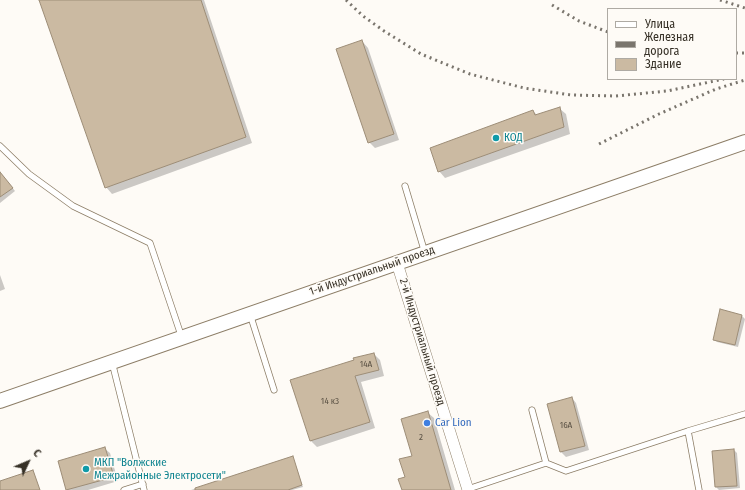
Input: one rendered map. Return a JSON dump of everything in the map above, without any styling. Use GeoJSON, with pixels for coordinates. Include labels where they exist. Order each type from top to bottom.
{"type":"FeatureCollection","features":[{"type":"Feature","properties":{"kind":"street","name":"1-й Индустриальный проезд"},"geometry":{"type":"LineString","coordinates":[[0,401],[745,142]]}},
{"type":"Feature","properties":{"kind":"street","name":"2-й Индустриальный проезд"},"geometry":{"type":"LineString","coordinates":[[397,263],[468,489]]}},
{"type":"Feature","properties":{"kind":"lane"},"geometry":{"type":"LineString","coordinates":[[0,146],[29,174],[74,206],[150,244],[182,338]]}},
{"type":"Feature","properties":{"kind":"lane"},"geometry":{"type":"LineString","coordinates":[[405,186],[425,253]]}},
{"type":"Feature","properties":{"kind":"lane"},"geometry":{"type":"LineString","coordinates":[[250,314],[274,390]]}},
{"type":"Feature","properties":{"kind":"lane"},"geometry":{"type":"LineString","coordinates":[[112,362],[143,487],[124,490]]}},
{"type":"Feature","properties":{"kind":"lane"},"geometry":{"type":"LineString","coordinates":[[532,410],[546,463]]}},
{"type":"Feature","properties":{"kind":"lane"},"geometry":{"type":"LineString","coordinates":[[468,489],[546,463],[566,471],[745,414]]}},
{"type":"Feature","properties":{"kind":"lane"},"geometry":{"type":"LineString","coordinates":[[688,431],[699,490]]}},
{"type":"Feature","properties":{"kind":"building"},"geometry":{"type":"Polygon","coordinates":[[[39,0],[201,0],[246,137],[105,188],[39,0]]]}},
{"type":"Feature","properties":{"kind":"building"},"geometry":{"type":"Polygon","coordinates":[[[362,40],[394,134],[368,143],[336,49],[362,40]]]}},
{"type":"Feature","properties":{"kind":"building","name":"КОД"},"geometry":{"type":"Polygon","coordinates":[[[560,107],[564,127],[438,172],[430,148],[533,110],[535,115],[560,107]]]}},
{"type":"Feature","properties":{"kind":"building"},"geometry":{"type":"Polygon","coordinates":[[[0,172],[13,188],[0,197],[0,172]]]}},
{"type":"Feature","properties":{"kind":"building"},"geometry":{"type":"Polygon","coordinates":[[[720,309],[742,315],[735,345],[713,340],[720,309]]]}},
{"type":"Feature","properties":{"kind":"building"},"geometry":{"type":"Polygon","coordinates":[[[374,353],[379,370],[355,376],[370,422],[310,441],[290,380],[354,360],[353,358],[374,353]]]}},
{"type":"Feature","properties":{"kind":"building"},"geometry":{"type":"Polygon","coordinates":[[[572,397],[585,446],[560,452],[547,404],[572,397]]]}},
{"type":"Feature","properties":{"kind":"building"},"geometry":{"type":"Polygon","coordinates":[[[428,411],[451,490],[402,490],[398,479],[405,477],[399,459],[412,456],[401,419],[428,411]]]}},
{"type":"Feature","properties":{"kind":"building","name":"МКП \"Волжские Межрайонные Электросети\""},"geometry":{"type":"Polygon","coordinates":[[[105,447],[114,477],[66,490],[58,461],[105,447]]]}},
{"type":"Feature","properties":{"kind":"building"},"geometry":{"type":"Polygon","coordinates":[[[734,449],[737,486],[715,487],[712,451],[734,449]]]}},
{"type":"Feature","properties":{"kind":"building"},"geometry":{"type":"Polygon","coordinates":[[[293,456],[302,485],[288,490],[195,490],[195,488],[293,456]]]}},
{"type":"Feature","properties":{"kind":"building"},"geometry":{"type":"Polygon","coordinates":[[[33,470],[40,490],[0,490],[0,481],[33,470]]]}},
{"type":"Feature","properties":{"kind":"railway"},"geometry":{"type":"LineString","coordinates":[[346,0],[363,16],[421,54],[470,74],[524,88],[571,95],[616,96],[667,91],[719,80]]}},
{"type":"Feature","properties":{"kind":"railway"},"geometry":{"type":"LineString","coordinates":[[720,0],[745,8]]}},
{"type":"Feature","properties":{"kind":"railway"},"geometry":{"type":"LineString","coordinates":[[552,5],[579,21],[607,32]]}},
{"type":"Feature","properties":{"kind":"railway"},"geometry":{"type":"LineString","coordinates":[[737,53],[745,53]]}},
{"type":"Feature","properties":{"kind":"railway"},"geometry":{"type":"LineString","coordinates":[[599,144],[659,114],[716,89],[745,80]]}},
{"type":"Feature","properties":{"kind":"place","name":"КОД"},"geometry":{"type":"Point","coordinates":[496,138]}},
{"type":"Feature","properties":{"kind":"place","name":"Car Lion"},"geometry":{"type":"Point","coordinates":[427,423]}},
{"type":"Feature","properties":{"kind":"place","name":"МКП \"Волжские Межрайонные Электросети\""},"geometry":{"type":"Point","coordinates":[86,469]}}]}
